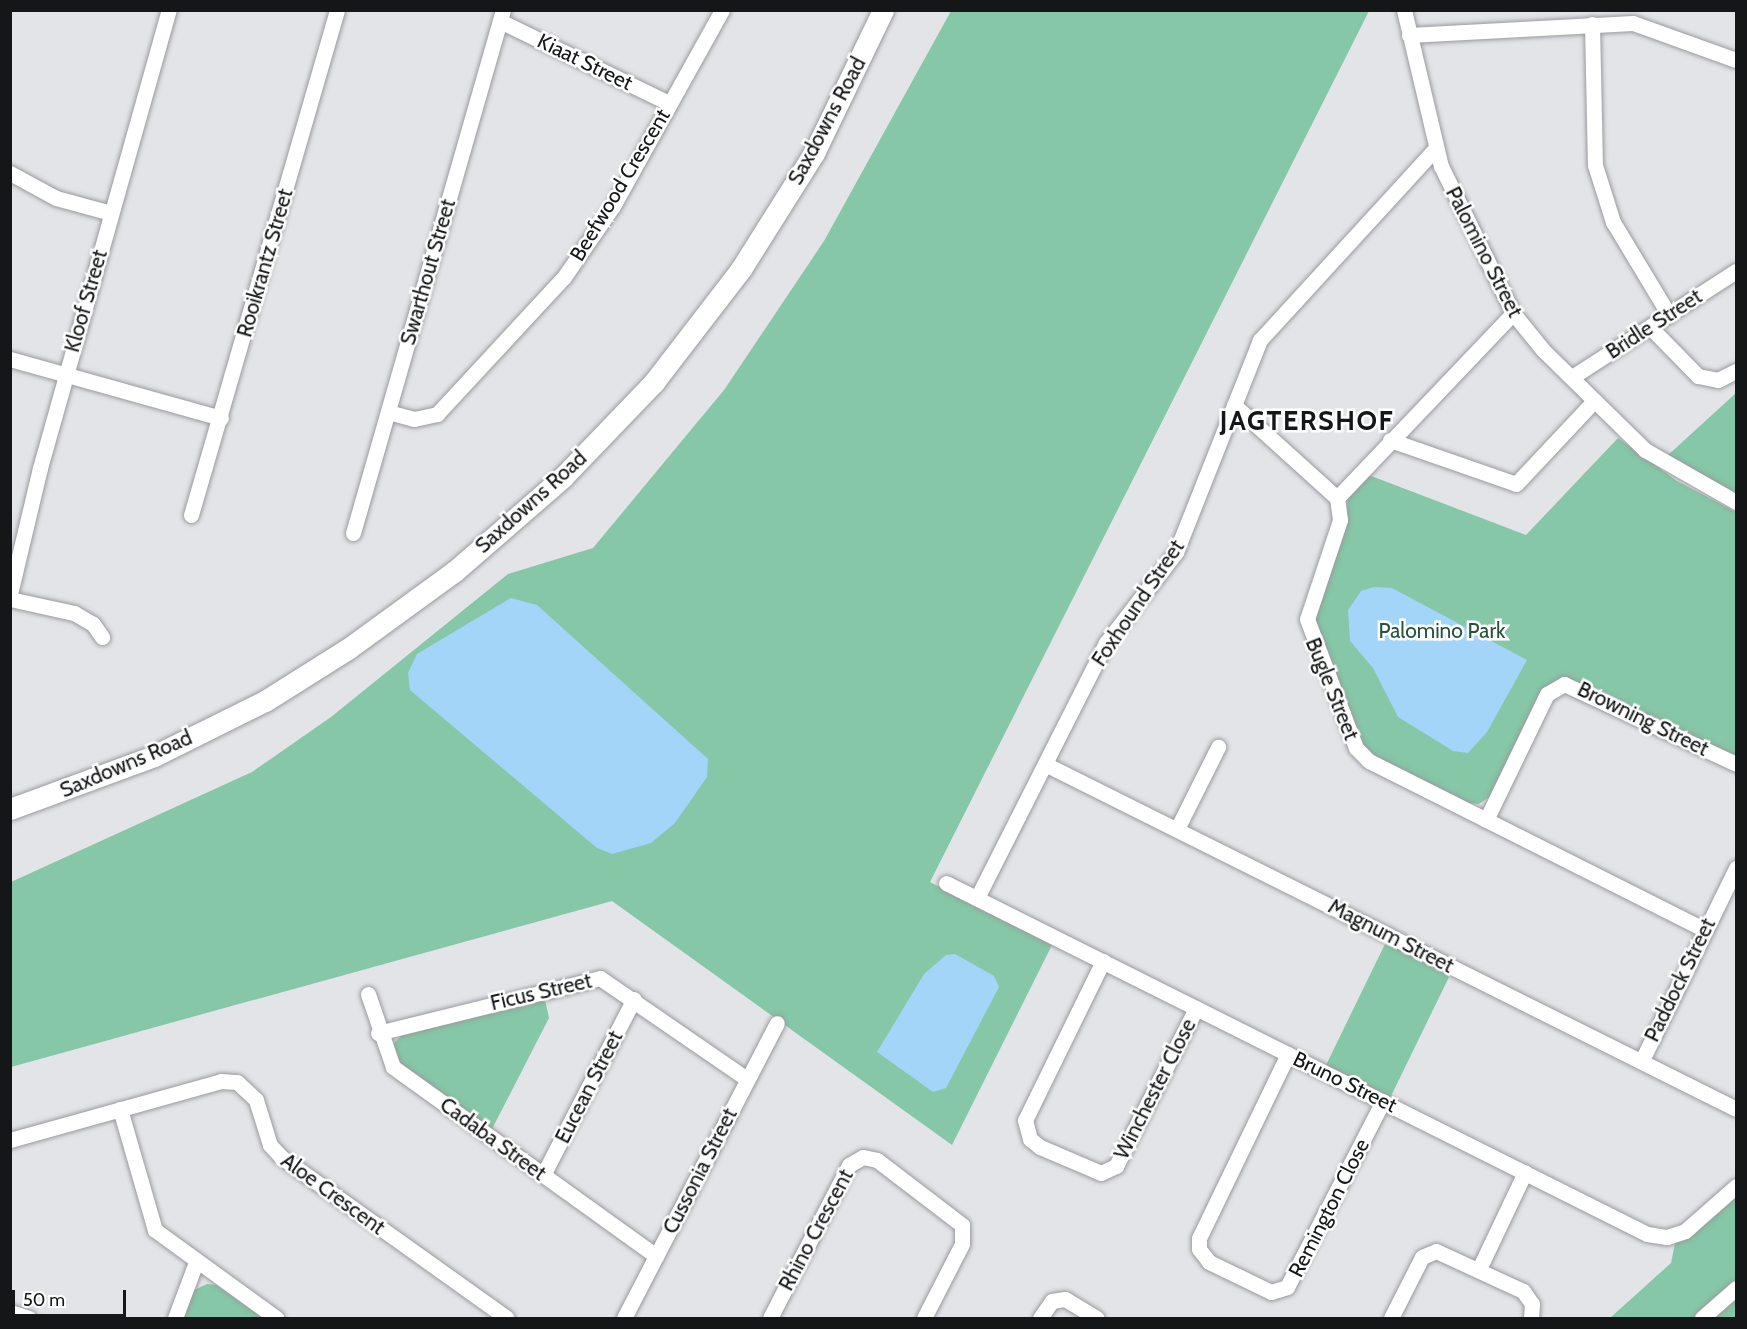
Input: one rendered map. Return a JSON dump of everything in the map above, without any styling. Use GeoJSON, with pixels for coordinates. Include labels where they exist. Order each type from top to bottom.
{"type":"FeatureCollection","features":[{"type":"Feature","properties":{"kind":"street","name":"Kloof Street"},"geometry":{"type":"LineString","coordinates":[[10,594],[16,543],[169,10]]}},
{"type":"Feature","properties":{"kind":"street","name":"Rooikrantz Street"},"geometry":{"type":"LineString","coordinates":[[191,515],[221,418],[337,10]]}},
{"type":"Feature","properties":{"kind":"street","name":"Beefwood Crescent"},"geometry":{"type":"LineString","coordinates":[[388,412],[414,419],[437,414],[502,349],[590,243],[722,10]]}},
{"type":"Feature","properties":{"kind":"street","name":"Saxdowns Road"},"geometry":{"type":"LineString","coordinates":[[10,809],[154,756],[264,701],[350,648],[455,571],[562,477],[654,382],[741,269],[814,153],[883,10]]}},
{"type":"Feature","properties":{"kind":"street","name":"Palomino Street"},"geometry":{"type":"LineString","coordinates":[[1404,10],[1436,148],[1450,189],[1513,313],[1594,401],[1645,450],[1737,502]]}},
{"type":"Feature","properties":{"kind":"street","name":"Kiaat Street"},"geometry":{"type":"LineString","coordinates":[[502,16],[669,103]]}},
{"type":"Feature","properties":{"kind":"street","name":"Swarthout Street"},"geometry":{"type":"LineString","coordinates":[[353,534],[502,16]]}},
{"type":"Feature","properties":{"kind":"street"},"geometry":{"type":"LineString","coordinates":[[1409,35],[1592,24],[1635,16],[1737,60]]}},
{"type":"Feature","properties":{"kind":"street"},"geometry":{"type":"LineString","coordinates":[[1592,24],[1595,165],[1613,222],[1669,315]]}},
{"type":"Feature","properties":{"kind":"street","name":"Foxhound Street"},"geometry":{"type":"LineString","coordinates":[[977,898],[1106,643],[1176,552],[1234,405],[1268,330],[1436,148]]}},
{"type":"Feature","properties":{"kind":"street"},"geometry":{"type":"LineString","coordinates":[[10,173],[56,198],[111,213]]}},
{"type":"Feature","properties":{"kind":"street","name":"Bridle Street"},"geometry":{"type":"LineString","coordinates":[[1572,378],[1737,271]]}},
{"type":"Feature","properties":{"kind":"street"},"geometry":{"type":"LineString","coordinates":[[1234,405],[1337,498],[1513,313]]}},
{"type":"Feature","properties":{"kind":"street"},"geometry":{"type":"LineString","coordinates":[[1650,327],[1698,376],[1718,380],[1737,371]]}},
{"type":"Feature","properties":{"kind":"street"},"geometry":{"type":"LineString","coordinates":[[10,358],[221,418]]}},
{"type":"Feature","properties":{"kind":"street"},"geometry":{"type":"LineString","coordinates":[[1390,440],[1516,484],[1594,401]]}},
{"type":"Feature","properties":{"kind":"street","name":"Bugle Street"},"geometry":{"type":"LineString","coordinates":[[1337,498],[1340,520],[1307,619],[1352,740],[1369,761],[1703,929]]}},
{"type":"Feature","properties":{"kind":"street"},"geometry":{"type":"LineString","coordinates":[[10,599],[74,613],[93,624],[102,637]]}},
{"type":"Feature","properties":{"kind":"street","name":"Browning Street"},"geometry":{"type":"LineString","coordinates":[[1486,820],[1547,694],[1564,684],[1737,764]]}},
{"type":"Feature","properties":{"kind":"street"},"geometry":{"type":"LineString","coordinates":[[1177,829],[1218,747]]}},
{"type":"Feature","properties":{"kind":"street","name":"Magnum Street"},"geometry":{"type":"LineString","coordinates":[[1045,764],[1737,1109]]}},
{"type":"Feature","properties":{"kind":"street","name":"Paddock Street"},"geometry":{"type":"LineString","coordinates":[[1642,1060],[1703,929],[1737,868]]}},
{"type":"Feature","properties":{"kind":"street","name":"Bruno Street"},"geometry":{"type":"LineString","coordinates":[[946,883],[1660,1237],[1685,1231],[1737,1186]]}},
{"type":"Feature","properties":{"kind":"street","name":"Winchester Close"},"geometry":{"type":"LineString","coordinates":[[1103,961],[1025,1120],[1030,1139],[1040,1146],[1101,1173],[1116,1166],[1196,1008]]}},
{"type":"Feature","properties":{"kind":"street","name":"Ficus Street"},"geometry":{"type":"LineString","coordinates":[[378,1033],[585,978],[606,980],[747,1079]]}},
{"type":"Feature","properties":{"kind":"street","name":"Cadaba Street"},"geometry":{"type":"LineString","coordinates":[[368,994],[378,1033],[393,1067],[656,1256]]}},
{"type":"Feature","properties":{"kind":"street","name":"Eucean Street"},"geometry":{"type":"LineString","coordinates":[[543,1175],[634,999]]}},
{"type":"Feature","properties":{"kind":"street","name":"Cussonia Street"},"geometry":{"type":"LineString","coordinates":[[624,1318],[777,1023]]}},
{"type":"Feature","properties":{"kind":"street","name":"Remington Close"},"geometry":{"type":"LineString","coordinates":[[1288,1054],[1199,1238],[1199,1249],[1209,1262],[1271,1292],[1287,1287],[1383,1101]]}},
{"type":"Feature","properties":{"kind":"street","name":"Aloe Crescent"},"geometry":{"type":"LineString","coordinates":[[10,1140],[221,1081],[244,1086],[256,1100],[270,1145],[281,1157],[504,1318]]}},
{"type":"Feature","properties":{"kind":"street"},"geometry":{"type":"LineString","coordinates":[[120,1109],[152,1225],[196,1262],[276,1318]]}},
{"type":"Feature","properties":{"kind":"street","name":"Rhino Crescent"},"geometry":{"type":"LineString","coordinates":[[770,1318],[849,1166],[863,1157],[877,1160],[962,1225],[962,1244],[924,1318]]}},
{"type":"Feature","properties":{"kind":"street"},"geometry":{"type":"LineString","coordinates":[[1479,1269],[1525,1172]]}},
{"type":"Feature","properties":{"kind":"street"},"geometry":{"type":"LineString","coordinates":[[1390,1318],[1426,1254],[1442,1251],[1527,1295],[1531,1318]]}},
{"type":"Feature","properties":{"kind":"street"},"geometry":{"type":"LineString","coordinates":[[175,1318],[196,1262]]}},
{"type":"Feature","properties":{"kind":"street"},"geometry":{"type":"LineString","coordinates":[[1702,1318],[1737,1288]]}},
{"type":"Feature","properties":{"kind":"street"},"geometry":{"type":"LineString","coordinates":[[1040,1318],[1052,1301],[1065,1299],[1097,1318]]}},
{"type":"Feature","properties":{"kind":"street"},"geometry":{"type":"LineString","coordinates":[[10,1312],[29,1318]]}},
{"type":"Feature","properties":{"kind":"green space"},"geometry":{"type":"Polygon","coordinates":[[[951,11],[1369,11],[930,882],[1052,945],[952,1145],[612,901],[11,1067],[11,882],[252,772],[331,717],[508,574],[593,548],[724,390],[824,241],[951,11]]]}},
{"type":"Feature","properties":{"kind":"green space"},"geometry":{"type":"Polygon","coordinates":[[[1736,393],[1736,494],[1667,456],[1736,393]]]}},
{"type":"Feature","properties":{"kind":"green space","name":"Palomino Park"},"geometry":{"type":"Polygon","coordinates":[[[1618,438],[1677,481],[1736,512],[1736,757],[1565,677],[1544,689],[1489,797],[1479,804],[1467,803],[1377,758],[1362,744],[1313,617],[1346,518],[1348,497],[1366,474],[1526,535],[1618,438]]]}},
{"type":"Feature","properties":{"kind":"green space"},"geometry":{"type":"Polygon","coordinates":[[[1386,942],[1451,974],[1391,1097],[1326,1065],[1386,942]]]}},
{"type":"Feature","properties":{"kind":"green space"},"geometry":{"type":"Polygon","coordinates":[[[544,995],[549,1018],[491,1131],[396,1063],[392,1045],[403,1034],[544,995]]]}},
{"type":"Feature","properties":{"kind":"green space"},"geometry":{"type":"Polygon","coordinates":[[[1736,1196],[1736,1318],[1610,1318],[1671,1263],[1675,1243],[1693,1235],[1736,1196]]]}},
{"type":"Feature","properties":{"kind":"green space"},"geometry":{"type":"Polygon","coordinates":[[[207,1284],[216,1285],[263,1318],[182,1318],[194,1290],[207,1284]]]}},
{"type":"Feature","properties":{"kind":"water"},"geometry":{"type":"Polygon","coordinates":[[[1374,587],[1392,588],[1527,660],[1487,732],[1468,753],[1453,751],[1398,717],[1373,668],[1350,641],[1348,610],[1361,591],[1374,587]]]}},
{"type":"Feature","properties":{"kind":"water"},"geometry":{"type":"Polygon","coordinates":[[[511,598],[537,605],[708,759],[707,777],[675,823],[651,843],[612,854],[597,848],[410,690],[408,673],[417,654],[511,598]]]}},
{"type":"Feature","properties":{"kind":"water"},"geometry":{"type":"Polygon","coordinates":[[[955,954],[994,976],[999,987],[946,1088],[933,1092],[877,1052],[924,974],[946,955],[955,954]]]}},
{"type":"Feature","properties":{"kind":"district","name":"JAGTERSHOF"},"geometry":{"type":"Point","coordinates":[1307,421]}}]}
